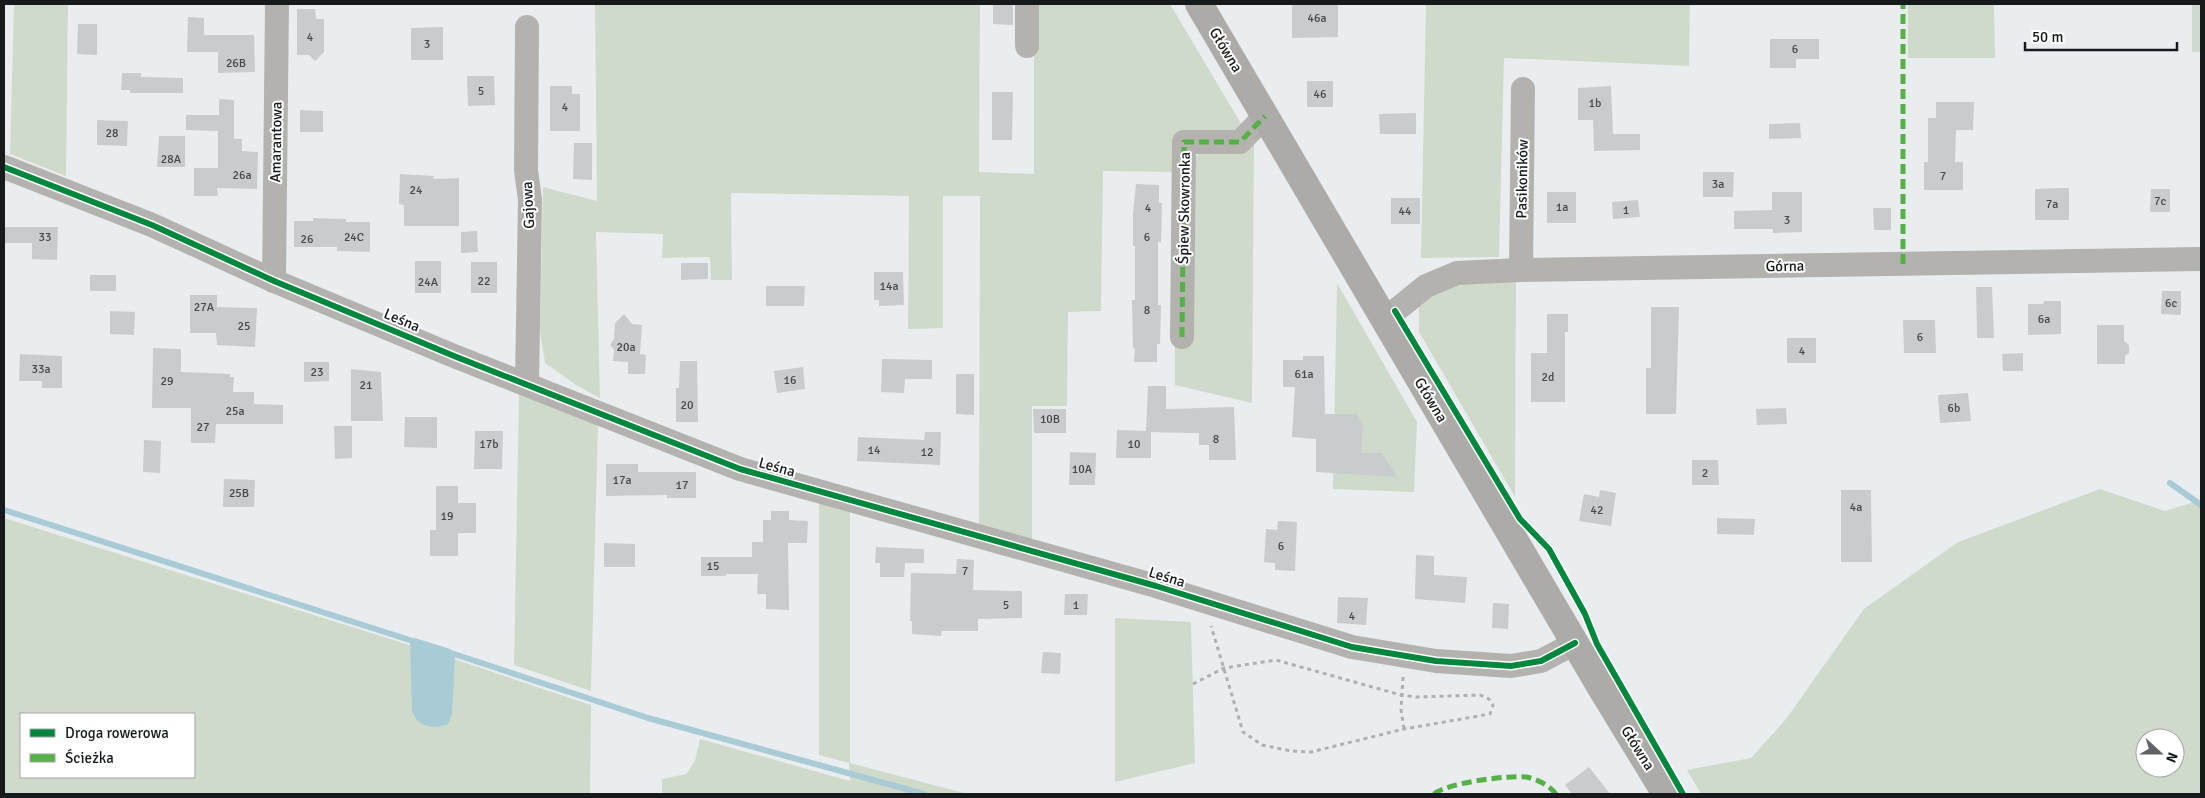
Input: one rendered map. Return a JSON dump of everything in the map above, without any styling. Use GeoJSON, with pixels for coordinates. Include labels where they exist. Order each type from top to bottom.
{"type":"FeatureCollection","features":[{"type":"Feature","properties":{"kind":"main road","name":"Główna"},"geometry":{"type":"LineString","coordinates":[[1199,4],[1384,320],[1666,794]]}},
{"type":"Feature","properties":{"kind":"street","name":"Amarantowa"},"geometry":{"type":"LineString","coordinates":[[274,280],[277,4]]}},
{"type":"Feature","properties":{"kind":"street"},"geometry":{"type":"LineString","coordinates":[[1027,4],[1027,46]]}},
{"type":"Feature","properties":{"kind":"street","name":"Gajowa"},"geometry":{"type":"LineString","coordinates":[[527,27],[526,170],[530,200],[527,384]]}},
{"type":"Feature","properties":{"kind":"street","name":"Pasikoników"},"geometry":{"type":"LineString","coordinates":[[1521,270],[1523,89]]}},
{"type":"Feature","properties":{"kind":"street","name":"Śpiew Skowronka"},"geometry":{"type":"LineString","coordinates":[[1182,336],[1184,142],[1240,142],[1265,116]]}},
{"type":"Feature","properties":{"kind":"street","name":"Leśna"},"geometry":{"type":"LineString","coordinates":[[4,167],[152,225],[274,280],[454,356],[740,469],[1204,601],[1338,643],[1436,661],[1525,665],[1551,657],[1575,643]]}},
{"type":"Feature","properties":{"kind":"street","name":"Górna"},"geometry":{"type":"LineString","coordinates":[[1384,320],[1426,286],[1456,273],[1521,270],[2201,259]]}},
{"type":"Feature","properties":{"kind":"path"},"geometry":{"type":"LineString","coordinates":[[1193,684],[1224,668],[1276,660],[1401,695],[1416,697],[1480,695],[1489,699],[1493,705],[1490,714],[1404,729],[1311,752],[1291,751],[1262,745],[1243,732],[1224,668],[1204,601]]}},
{"type":"Feature","properties":{"kind":"path"},"geometry":{"type":"LineString","coordinates":[[1404,729],[1401,695],[1406,656]]}},
{"type":"Feature","properties":{"kind":"green space"},"geometry":{"type":"Polygon","coordinates":[[[14,4],[68,4],[66,176],[10,154],[14,4]]]}},
{"type":"Feature","properties":{"kind":"green space"},"geometry":{"type":"Polygon","coordinates":[[[595,4],[980,4],[979,172],[1034,174],[1034,4],[1170,4],[1243,127],[1228,132],[1177,134],[1176,172],[1103,171],[1101,311],[1068,312],[1067,406],[1032,406],[1032,541],[979,524],[980,196],[943,196],[943,328],[908,329],[909,196],[731,193],[732,280],[711,280],[710,257],[662,258],[663,234],[596,232],[600,398],[576,385],[545,363],[540,331],[543,187],[597,201],[595,4]]]}},
{"type":"Feature","properties":{"kind":"green space"},"geometry":{"type":"Polygon","coordinates":[[[1426,4],[1690,4],[1689,66],[1504,58],[1499,257],[1421,258],[1426,4]]]}},
{"type":"Feature","properties":{"kind":"green space"},"geometry":{"type":"Polygon","coordinates":[[[1908,4],[1994,4],[1995,58],[1908,58],[1908,4]]]}},
{"type":"Feature","properties":{"kind":"green space"},"geometry":{"type":"Polygon","coordinates":[[[2192,4],[2201,4],[2201,52],[2192,52],[2192,4]]]}},
{"type":"Feature","properties":{"kind":"green space"},"geometry":{"type":"Polygon","coordinates":[[[1254,144],[1252,403],[1175,385],[1175,342],[1195,157],[1201,153],[1254,144]]]}},
{"type":"Feature","properties":{"kind":"green space"},"geometry":{"type":"Polygon","coordinates":[[[1516,281],[1515,497],[1419,332],[1419,295],[1460,284],[1516,281]]]}},
{"type":"Feature","properties":{"kind":"green space"},"geometry":{"type":"Polygon","coordinates":[[[1337,283],[1417,422],[1414,492],[1333,489],[1337,283]]]}},
{"type":"Feature","properties":{"kind":"green space"},"geometry":{"type":"Polygon","coordinates":[[[519,393],[598,423],[591,691],[514,665],[519,393]]]}},
{"type":"Feature","properties":{"kind":"green space"},"geometry":{"type":"Polygon","coordinates":[[[2100,489],[2165,511],[2201,500],[2201,794],[1701,794],[1687,770],[1751,758],[1786,719],[1864,609],[1958,542],[2100,489]]]}},
{"type":"Feature","properties":{"kind":"green space"},"geometry":{"type":"Polygon","coordinates":[[[819,502],[850,511],[850,763],[968,794],[662,794],[662,779],[686,774],[695,761],[700,739],[850,781],[849,763],[819,755],[819,502]]]}},
{"type":"Feature","properties":{"kind":"green space"},"geometry":{"type":"Polygon","coordinates":[[[4,518],[454,659],[591,705],[590,794],[4,794],[4,518]]]}},
{"type":"Feature","properties":{"kind":"green space"},"geometry":{"type":"Polygon","coordinates":[[[1115,618],[1191,622],[1195,763],[1115,782],[1115,618]]]}},
{"type":"Feature","properties":{"kind":"water"},"geometry":{"type":"Polygon","coordinates":[[[415,638],[450,649],[455,656],[452,715],[448,724],[437,727],[426,726],[414,716],[412,710],[410,643],[415,638]]]}},
{"type":"Feature","properties":{"kind":"building"},"geometry":{"type":"Polygon","coordinates":[[[993,4],[1013,4],[1013,25],[993,24],[993,4]]]}},
{"type":"Feature","properties":{"kind":"building"},"geometry":{"type":"Polygon","coordinates":[[[1292,4],[1338,4],[1338,37],[1292,38],[1292,4]]]}},
{"type":"Feature","properties":{"kind":"building"},"geometry":{"type":"Polygon","coordinates":[[[297,9],[315,9],[316,19],[324,19],[324,52],[315,61],[309,55],[297,55],[297,9]]]}},
{"type":"Feature","properties":{"kind":"building"},"geometry":{"type":"Polygon","coordinates":[[[188,17],[204,18],[204,35],[254,35],[255,72],[218,73],[218,52],[187,52],[188,17]]]}},
{"type":"Feature","properties":{"kind":"building"},"geometry":{"type":"Polygon","coordinates":[[[78,24],[97,24],[97,55],[77,54],[78,24]]]}},
{"type":"Feature","properties":{"kind":"building"},"geometry":{"type":"Polygon","coordinates":[[[443,27],[443,60],[411,60],[411,28],[443,27]]]}},
{"type":"Feature","properties":{"kind":"building"},"geometry":{"type":"Polygon","coordinates":[[[1770,39],[1819,39],[1819,59],[1796,59],[1796,68],[1770,68],[1770,39]]]}},
{"type":"Feature","properties":{"kind":"building"},"geometry":{"type":"Polygon","coordinates":[[[122,73],[141,73],[141,77],[183,78],[183,93],[130,93],[130,90],[121,90],[122,73]]]}},
{"type":"Feature","properties":{"kind":"building"},"geometry":{"type":"Polygon","coordinates":[[[467,76],[494,76],[495,105],[468,106],[467,76]]]}},
{"type":"Feature","properties":{"kind":"building"},"geometry":{"type":"Polygon","coordinates":[[[1307,81],[1333,81],[1333,107],[1307,107],[1307,81]]]}},
{"type":"Feature","properties":{"kind":"building"},"geometry":{"type":"Polygon","coordinates":[[[550,86],[572,86],[572,94],[580,94],[580,131],[550,131],[550,86]]]}},
{"type":"Feature","properties":{"kind":"building"},"geometry":{"type":"Polygon","coordinates":[[[1611,86],[1613,134],[1640,134],[1640,150],[1594,151],[1593,120],[1578,120],[1578,88],[1611,86]]]}},
{"type":"Feature","properties":{"kind":"building"},"geometry":{"type":"Polygon","coordinates":[[[992,92],[1013,92],[1012,140],[992,140],[992,92]]]}},
{"type":"Feature","properties":{"kind":"building"},"geometry":{"type":"Polygon","coordinates":[[[219,99],[234,100],[234,139],[242,139],[242,151],[258,152],[257,189],[217,188],[218,196],[194,196],[194,168],[218,168],[218,131],[186,130],[186,115],[219,115],[219,99]]]}},
{"type":"Feature","properties":{"kind":"building"},"geometry":{"type":"Polygon","coordinates":[[[1936,102],[1974,102],[1973,130],[1956,130],[1955,162],[1963,162],[1963,190],[1924,190],[1924,162],[1928,162],[1928,118],[1936,118],[1936,102]]]}},
{"type":"Feature","properties":{"kind":"building"},"geometry":{"type":"Polygon","coordinates":[[[300,110],[323,111],[323,132],[300,132],[300,110]]]}},
{"type":"Feature","properties":{"kind":"building"},"geometry":{"type":"Polygon","coordinates":[[[1416,113],[1416,134],[1380,134],[1379,114],[1416,113]]]}},
{"type":"Feature","properties":{"kind":"building"},"geometry":{"type":"Polygon","coordinates":[[[97,120],[128,121],[127,146],[97,145],[97,120]]]}},
{"type":"Feature","properties":{"kind":"building"},"geometry":{"type":"Polygon","coordinates":[[[1800,123],[1801,138],[1769,139],[1769,124],[1800,123]]]}},
{"type":"Feature","properties":{"kind":"building"},"geometry":{"type":"Polygon","coordinates":[[[159,136],[185,136],[185,167],[157,167],[159,136]]]}},
{"type":"Feature","properties":{"kind":"building"},"geometry":{"type":"Polygon","coordinates":[[[574,143],[592,143],[592,180],[573,179],[574,143]]]}},
{"type":"Feature","properties":{"kind":"building"},"geometry":{"type":"Polygon","coordinates":[[[1703,172],[1734,172],[1733,197],[1703,197],[1703,172]]]}},
{"type":"Feature","properties":{"kind":"building"},"geometry":{"type":"Polygon","coordinates":[[[400,174],[434,176],[433,179],[459,178],[459,226],[404,226],[404,205],[399,204],[400,174]]]}},
{"type":"Feature","properties":{"kind":"building"},"geometry":{"type":"Polygon","coordinates":[[[1136,184],[1159,185],[1159,203],[1162,203],[1161,242],[1158,242],[1158,305],[1161,305],[1160,344],[1157,344],[1157,362],[1134,362],[1132,300],[1135,300],[1133,213],[1136,184]]]}},
{"type":"Feature","properties":{"kind":"building"},"geometry":{"type":"Polygon","coordinates":[[[2069,188],[2069,220],[2035,220],[2035,189],[2069,188]]]}},
{"type":"Feature","properties":{"kind":"building"},"geometry":{"type":"Polygon","coordinates":[[[2151,189],[2170,189],[2170,212],[2150,212],[2151,189]]]}},
{"type":"Feature","properties":{"kind":"building"},"geometry":{"type":"Polygon","coordinates":[[[1547,192],[1576,192],[1576,223],[1547,223],[1547,192]]]}},
{"type":"Feature","properties":{"kind":"building"},"geometry":{"type":"Polygon","coordinates":[[[1772,192],[1802,192],[1802,232],[1773,233],[1773,229],[1734,229],[1734,211],[1772,210],[1772,192]]]}},
{"type":"Feature","properties":{"kind":"building"},"geometry":{"type":"Polygon","coordinates":[[[1391,198],[1420,198],[1420,224],[1391,224],[1391,198]]]}},
{"type":"Feature","properties":{"kind":"building"},"geometry":{"type":"Polygon","coordinates":[[[1638,200],[1640,217],[1613,219],[1612,202],[1638,200]]]}},
{"type":"Feature","properties":{"kind":"building"},"geometry":{"type":"Polygon","coordinates":[[[1873,208],[1891,208],[1891,230],[1874,230],[1873,208]]]}},
{"type":"Feature","properties":{"kind":"building"},"geometry":{"type":"Polygon","coordinates":[[[313,218],[346,219],[346,222],[370,222],[370,252],[337,251],[337,247],[294,247],[294,221],[313,221],[313,218]]]}},
{"type":"Feature","properties":{"kind":"building"},"geometry":{"type":"Polygon","coordinates":[[[4,227],[58,227],[57,260],[32,259],[32,243],[4,243],[4,227]]]}},
{"type":"Feature","properties":{"kind":"building"},"geometry":{"type":"Polygon","coordinates":[[[477,231],[478,252],[461,253],[461,232],[477,231]]]}},
{"type":"Feature","properties":{"kind":"building"},"geometry":{"type":"Polygon","coordinates":[[[415,261],[441,261],[441,293],[415,293],[415,261]]]}},
{"type":"Feature","properties":{"kind":"building"},"geometry":{"type":"Polygon","coordinates":[[[471,262],[497,262],[497,293],[471,293],[471,262]]]}},
{"type":"Feature","properties":{"kind":"building"},"geometry":{"type":"Polygon","coordinates":[[[681,263],[708,263],[708,279],[681,280],[681,263]]]}},
{"type":"Feature","properties":{"kind":"building"},"geometry":{"type":"Polygon","coordinates":[[[874,272],[903,272],[904,305],[879,306],[879,300],[874,300],[874,272]]]}},
{"type":"Feature","properties":{"kind":"building"},"geometry":{"type":"Polygon","coordinates":[[[90,275],[116,275],[116,291],[90,291],[90,275]]]}},
{"type":"Feature","properties":{"kind":"building"},"geometry":{"type":"Polygon","coordinates":[[[766,286],[805,286],[804,306],[766,306],[766,286]]]}},
{"type":"Feature","properties":{"kind":"building"},"geometry":{"type":"Polygon","coordinates":[[[1976,287],[1992,287],[1994,338],[1977,338],[1976,287]]]}},
{"type":"Feature","properties":{"kind":"building"},"geometry":{"type":"Polygon","coordinates":[[[2162,291],[2181,291],[2181,315],[2161,314],[2162,291]]]}},
{"type":"Feature","properties":{"kind":"building"},"geometry":{"type":"Polygon","coordinates":[[[190,295],[217,295],[217,307],[257,308],[255,347],[217,345],[216,333],[190,333],[190,295]]]}},
{"type":"Feature","properties":{"kind":"building"},"geometry":{"type":"Polygon","coordinates":[[[2044,301],[2061,301],[2061,334],[2028,335],[2028,304],[2043,304],[2044,301]]]}},
{"type":"Feature","properties":{"kind":"building"},"geometry":{"type":"Polygon","coordinates":[[[1651,307],[1679,307],[1676,414],[1646,414],[1646,368],[1651,368],[1651,307]]]}},
{"type":"Feature","properties":{"kind":"building"},"geometry":{"type":"Polygon","coordinates":[[[110,311],[135,312],[134,335],[110,334],[110,311]]]}},
{"type":"Feature","properties":{"kind":"building"},"geometry":{"type":"Polygon","coordinates":[[[624,314],[632,324],[642,325],[640,354],[646,355],[645,374],[628,374],[628,362],[613,361],[614,350],[610,345],[614,339],[615,323],[624,314]]]}},
{"type":"Feature","properties":{"kind":"building"},"geometry":{"type":"Polygon","coordinates":[[[1547,314],[1568,314],[1568,332],[1565,332],[1565,402],[1531,402],[1531,353],[1547,353],[1547,314]]]}},
{"type":"Feature","properties":{"kind":"building"},"geometry":{"type":"Polygon","coordinates":[[[1903,320],[1935,320],[1936,353],[1904,353],[1903,320]]]}},
{"type":"Feature","properties":{"kind":"building"},"geometry":{"type":"Polygon","coordinates":[[[2097,325],[2124,325],[2124,341],[2129,345],[2129,353],[2125,356],[2125,364],[2097,364],[2097,325]]]}},
{"type":"Feature","properties":{"kind":"building"},"geometry":{"type":"Polygon","coordinates":[[[1787,338],[1816,338],[1816,363],[1787,363],[1787,338]]]}},
{"type":"Feature","properties":{"kind":"building"},"geometry":{"type":"Polygon","coordinates":[[[153,348],[181,349],[181,372],[230,374],[230,377],[234,377],[233,392],[254,392],[254,404],[283,405],[283,424],[216,424],[215,443],[191,443],[191,408],[152,408],[153,348]]]}},
{"type":"Feature","properties":{"kind":"building"},"geometry":{"type":"Polygon","coordinates":[[[2023,353],[2023,371],[2003,371],[2002,354],[2023,353]]]}},
{"type":"Feature","properties":{"kind":"building"},"geometry":{"type":"Polygon","coordinates":[[[20,354],[62,356],[62,388],[42,388],[42,381],[19,381],[20,354]]]}},
{"type":"Feature","properties":{"kind":"building"},"geometry":{"type":"Polygon","coordinates":[[[1303,356],[1324,356],[1325,414],[1357,414],[1363,425],[1361,453],[1382,453],[1397,477],[1316,472],[1316,439],[1292,437],[1295,387],[1283,387],[1283,360],[1303,360],[1303,356]]]}},
{"type":"Feature","properties":{"kind":"building"},"geometry":{"type":"Polygon","coordinates":[[[882,359],[932,360],[932,379],[905,379],[904,393],[881,392],[882,359]]]}},
{"type":"Feature","properties":{"kind":"building"},"geometry":{"type":"Polygon","coordinates":[[[680,361],[697,361],[698,422],[676,422],[676,388],[679,388],[680,361]]]}},
{"type":"Feature","properties":{"kind":"building"},"geometry":{"type":"Polygon","coordinates":[[[304,362],[329,362],[329,381],[304,382],[304,362]]]}},
{"type":"Feature","properties":{"kind":"building"},"geometry":{"type":"Polygon","coordinates":[[[803,367],[805,389],[777,393],[774,371],[803,367]]]}},
{"type":"Feature","properties":{"kind":"building"},"geometry":{"type":"Polygon","coordinates":[[[351,369],[381,372],[383,421],[351,421],[351,369]]]}},
{"type":"Feature","properties":{"kind":"building"},"geometry":{"type":"Polygon","coordinates":[[[956,374],[974,374],[974,415],[956,414],[956,374]]]}},
{"type":"Feature","properties":{"kind":"building"},"geometry":{"type":"Polygon","coordinates":[[[1148,386],[1166,386],[1166,409],[1234,407],[1236,460],[1209,460],[1209,445],[1199,445],[1199,433],[1151,432],[1151,458],[1116,458],[1117,430],[1146,431],[1148,386]]]}},
{"type":"Feature","properties":{"kind":"building"},"geometry":{"type":"Polygon","coordinates":[[[1968,393],[1971,421],[1940,423],[1938,395],[1968,393]]]}},
{"type":"Feature","properties":{"kind":"building"},"geometry":{"type":"Polygon","coordinates":[[[1786,408],[1787,424],[1757,425],[1756,409],[1786,408]]]}},
{"type":"Feature","properties":{"kind":"building"},"geometry":{"type":"Polygon","coordinates":[[[1033,409],[1066,409],[1066,433],[1034,433],[1033,409]]]}},
{"type":"Feature","properties":{"kind":"building"},"geometry":{"type":"Polygon","coordinates":[[[405,417],[437,417],[437,448],[404,447],[405,417]]]}},
{"type":"Feature","properties":{"kind":"building"},"geometry":{"type":"Polygon","coordinates":[[[334,426],[352,426],[352,458],[335,459],[334,426]]]}},
{"type":"Feature","properties":{"kind":"building"},"geometry":{"type":"Polygon","coordinates":[[[475,431],[503,431],[502,469],[474,469],[475,431]]]}},
{"type":"Feature","properties":{"kind":"building"},"geometry":{"type":"Polygon","coordinates":[[[925,432],[941,432],[940,465],[857,461],[858,437],[924,440],[925,432]]]}},
{"type":"Feature","properties":{"kind":"building"},"geometry":{"type":"Polygon","coordinates":[[[144,440],[161,441],[160,473],[143,472],[144,440]]]}},
{"type":"Feature","properties":{"kind":"building"},"geometry":{"type":"Polygon","coordinates":[[[1070,452],[1096,453],[1095,485],[1069,485],[1070,452]]]}},
{"type":"Feature","properties":{"kind":"building"},"geometry":{"type":"Polygon","coordinates":[[[1692,460],[1718,460],[1719,485],[1692,485],[1692,460]]]}},
{"type":"Feature","properties":{"kind":"building"},"geometry":{"type":"Polygon","coordinates":[[[606,464],[638,464],[638,472],[696,472],[696,498],[667,498],[667,495],[606,496],[606,464]]]}},
{"type":"Feature","properties":{"kind":"building"},"geometry":{"type":"Polygon","coordinates":[[[224,479],[255,480],[254,507],[223,507],[224,479]]]}},
{"type":"Feature","properties":{"kind":"building"},"geometry":{"type":"Polygon","coordinates":[[[436,486],[458,486],[458,503],[476,503],[476,533],[458,533],[458,556],[430,556],[430,530],[436,530],[436,486]]]}},
{"type":"Feature","properties":{"kind":"building"},"geometry":{"type":"Polygon","coordinates":[[[1600,490],[1616,493],[1611,526],[1579,521],[1584,494],[1599,497],[1600,490]]]}},
{"type":"Feature","properties":{"kind":"building"},"geometry":{"type":"Polygon","coordinates":[[[1841,490],[1871,490],[1872,562],[1841,562],[1841,490]]]}},
{"type":"Feature","properties":{"kind":"building"},"geometry":{"type":"Polygon","coordinates":[[[771,511],[789,511],[789,520],[808,521],[807,543],[788,543],[789,610],[766,609],[766,594],[757,594],[758,574],[701,576],[701,557],[752,557],[752,542],[763,542],[763,520],[771,520],[771,511]]]}},
{"type":"Feature","properties":{"kind":"building"},"geometry":{"type":"Polygon","coordinates":[[[1717,518],[1755,519],[1754,535],[1717,534],[1717,518]]]}},
{"type":"Feature","properties":{"kind":"building"},"geometry":{"type":"Polygon","coordinates":[[[1278,521],[1297,522],[1295,571],[1275,570],[1275,563],[1264,562],[1266,529],[1277,530],[1278,521]]]}},
{"type":"Feature","properties":{"kind":"building"},"geometry":{"type":"Polygon","coordinates":[[[604,543],[635,544],[635,567],[604,567],[604,543]]]}},
{"type":"Feature","properties":{"kind":"building"},"geometry":{"type":"Polygon","coordinates":[[[876,547],[924,549],[924,563],[905,563],[904,577],[880,577],[880,563],[875,563],[876,547]]]}},
{"type":"Feature","properties":{"kind":"building"},"geometry":{"type":"Polygon","coordinates":[[[1416,555],[1434,556],[1434,575],[1467,577],[1465,603],[1415,599],[1416,555]]]}},
{"type":"Feature","properties":{"kind":"building"},"geometry":{"type":"Polygon","coordinates":[[[957,559],[974,560],[973,590],[1022,591],[1022,618],[978,619],[978,631],[942,631],[941,636],[912,634],[912,621],[910,621],[911,573],[956,574],[957,559]]]}},
{"type":"Feature","properties":{"kind":"building"},"geometry":{"type":"Polygon","coordinates":[[[1065,594],[1088,594],[1087,615],[1064,615],[1065,594]]]}},
{"type":"Feature","properties":{"kind":"building"},"geometry":{"type":"Polygon","coordinates":[[[1338,597],[1368,598],[1366,625],[1337,623],[1338,597]]]}},
{"type":"Feature","properties":{"kind":"building"},"geometry":{"type":"Polygon","coordinates":[[[1493,603],[1509,604],[1508,629],[1492,628],[1493,603]]]}},
{"type":"Feature","properties":{"kind":"building"},"geometry":{"type":"Polygon","coordinates":[[[1043,652],[1061,653],[1060,674],[1041,673],[1043,652]]]}},
{"type":"Feature","properties":{"kind":"building"},"geometry":{"type":"Polygon","coordinates":[[[1589,767],[1610,794],[1572,794],[1565,785],[1589,767]]]}},
{"type":"Feature","properties":{"kind":"waterway"},"geometry":{"type":"LineString","coordinates":[[2170,483],[2201,505]]}},
{"type":"Feature","properties":{"kind":"waterway"},"geometry":{"type":"LineString","coordinates":[[4,510],[419,643]]}},
{"type":"Feature","properties":{"kind":"waterway"},"geometry":{"type":"LineString","coordinates":[[448,652],[648,718],[924,794]]}},
{"type":"Feature","properties":{"kind":"marked path"},"geometry":{"type":"LineString","coordinates":[[1903,4],[1903,264]]}},
{"type":"Feature","properties":{"kind":"marked path"},"geometry":{"type":"LineString","coordinates":[[1182,337],[1184,142],[1240,142],[1265,116]]}},
{"type":"Feature","properties":{"kind":"marked path"},"geometry":{"type":"LineString","coordinates":[[1434,794],[1451,786],[1464,783],[1517,777],[1526,777],[1538,781],[1556,794]]}},
{"type":"Feature","properties":{"kind":"cycle path"},"geometry":{"type":"LineString","coordinates":[[4,167],[152,225],[274,281],[454,356],[740,469],[1156,586],[1352,647],[1436,661],[1511,666],[1541,661],[1575,643]]}},
{"type":"Feature","properties":{"kind":"cycle path"},"geometry":{"type":"LineString","coordinates":[[1395,311],[1520,519],[1549,549],[1585,614],[1597,644],[1683,794]]}}]}
